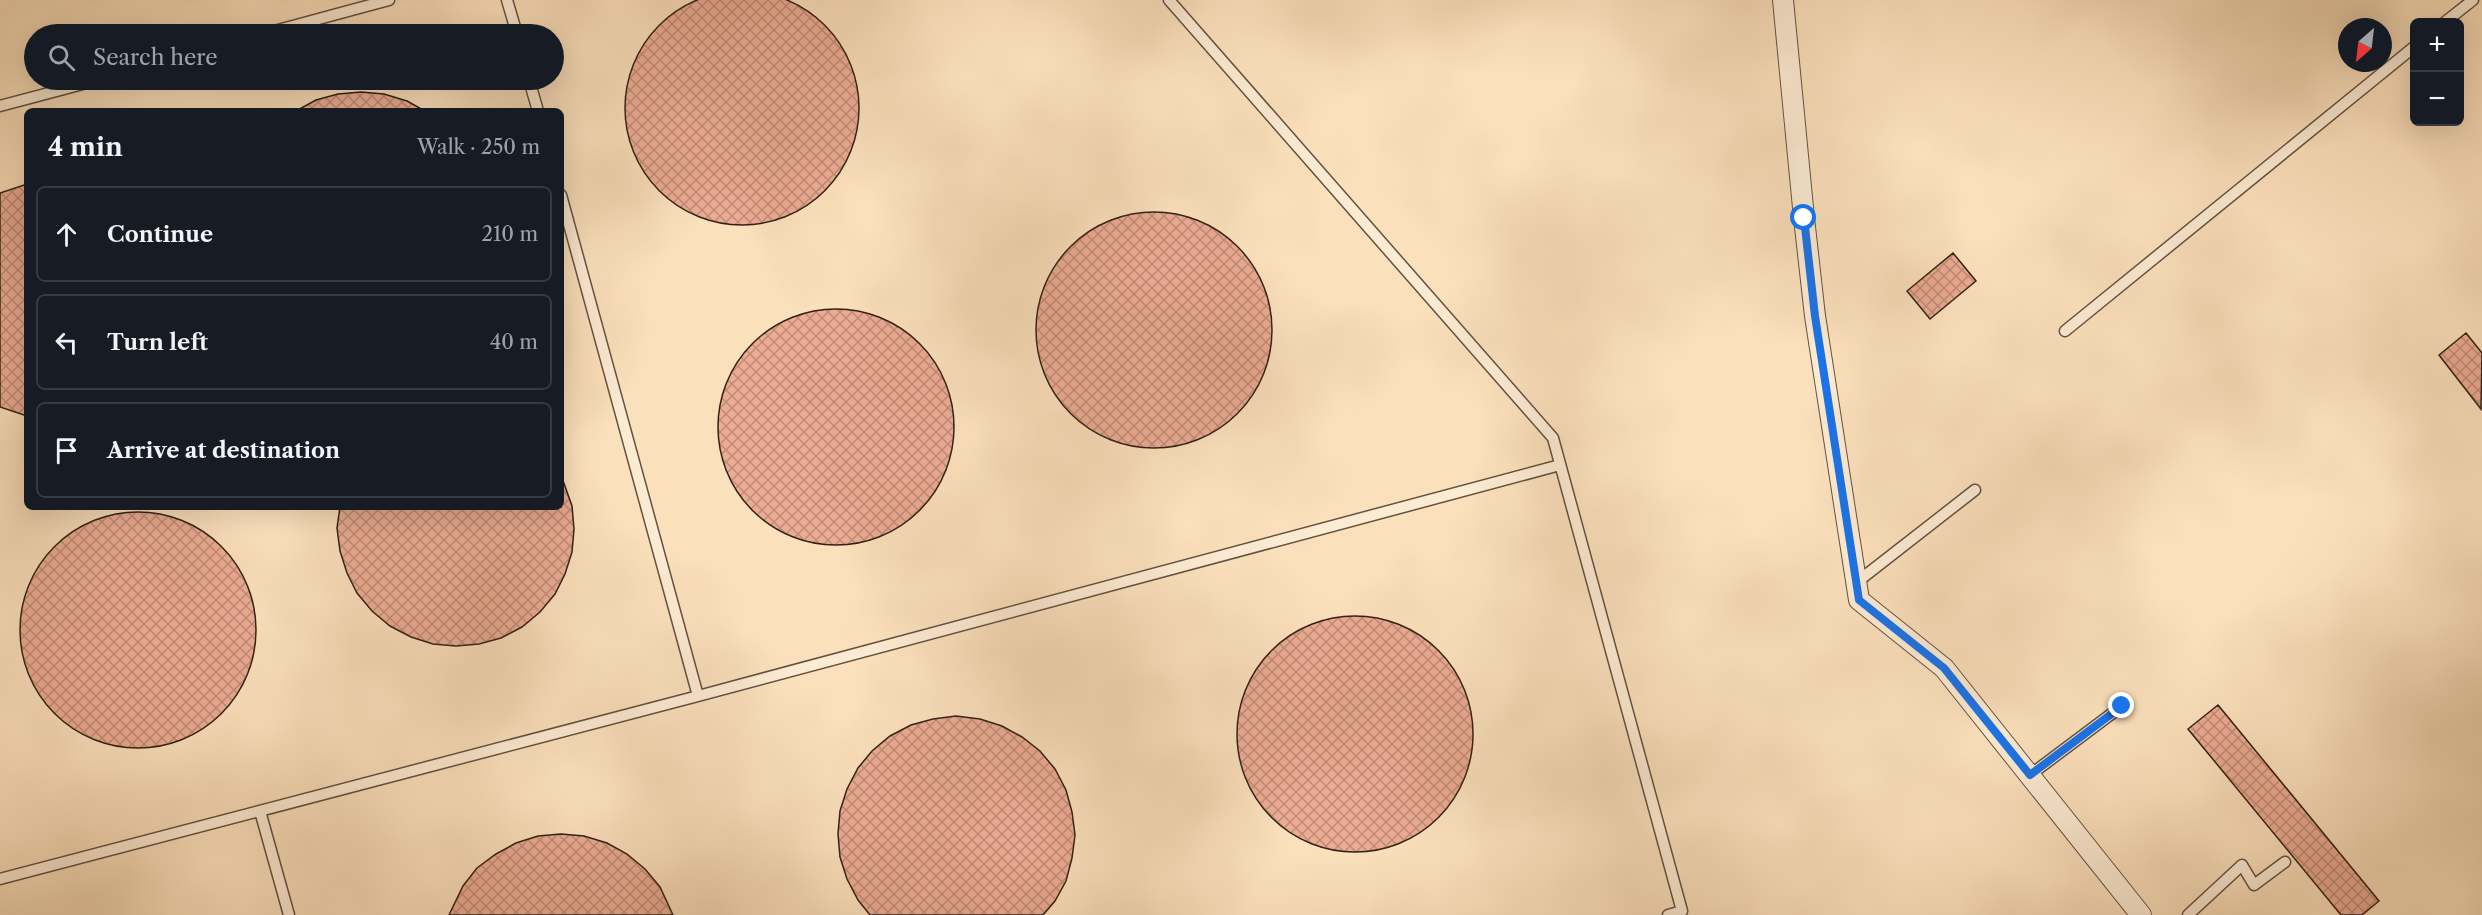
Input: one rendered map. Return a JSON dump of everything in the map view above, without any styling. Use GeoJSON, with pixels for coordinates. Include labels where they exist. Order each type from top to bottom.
{"type":"FeatureCollection","features":[{"type":"Feature","properties":{"kind":"street"},"geometry":{"type":"LineString","coordinates":[[1783,0],[1815,316],[1859,600],[1944,668],[2141,915]]}},
{"type":"Feature","properties":{"kind":"lane"},"geometry":{"type":"LineString","coordinates":[[300,24],[389,0]]}},
{"type":"Feature","properties":{"kind":"lane"},"geometry":{"type":"LineString","coordinates":[[507,0],[514,24]]}},
{"type":"Feature","properties":{"kind":"lane"},"geometry":{"type":"LineString","coordinates":[[1169,0],[1553,438],[1682,911],[1668,915]]}},
{"type":"Feature","properties":{"kind":"lane"},"geometry":{"type":"LineString","coordinates":[[2450,18],[2473,0]]}},
{"type":"Feature","properties":{"kind":"lane"},"geometry":{"type":"LineString","coordinates":[[2065,331],[2410,51]]}},
{"type":"Feature","properties":{"kind":"lane"},"geometry":{"type":"LineString","coordinates":[[0,106],[60,90]]}},
{"type":"Feature","properties":{"kind":"lane"},"geometry":{"type":"LineString","coordinates":[[532,90],[537,108]]}},
{"type":"Feature","properties":{"kind":"lane"},"geometry":{"type":"LineString","coordinates":[[564,206],[698,696]]}},
{"type":"Feature","properties":{"kind":"lane"},"geometry":{"type":"LineString","coordinates":[[0,879],[698,696],[1560,465]]}},
{"type":"Feature","properties":{"kind":"lane"},"geometry":{"type":"LineString","coordinates":[[1857,582],[1975,490]]}},
{"type":"Feature","properties":{"kind":"lane"},"geometry":{"type":"LineString","coordinates":[[2030,775],[2122,706]]}},
{"type":"Feature","properties":{"kind":"lane"},"geometry":{"type":"LineString","coordinates":[[260,811],[289,915]]}},
{"type":"Feature","properties":{"kind":"lane"},"geometry":{"type":"LineString","coordinates":[[2188,915],[2242,865],[2254,885],[2285,862]]}},
{"type":"Feature","properties":{"kind":"building"},"geometry":{"type":"Polygon","coordinates":[[[700,-1],[784,-1],[807,11],[825,25],[845,53],[854,74],[858,97],[857,131],[850,153],[839,173],[825,191],[807,205],[787,216],[765,223],[742,225],[719,223],[697,216],[677,205],[659,191],[645,173],[634,153],[627,131],[625,108],[627,85],[639,53],[659,25],[677,11],[700,-1]]]}},
{"type":"Feature","properties":{"kind":"building"},"geometry":{"type":"Polygon","coordinates":[[[361,92],[384,94],[407,101],[420,108],[301,108],[316,100],[338,94],[361,92]]]}},
{"type":"Feature","properties":{"kind":"building"},"geometry":{"type":"Polygon","coordinates":[[[24,185],[24,415],[0,407],[0,193],[24,185]]]}},
{"type":"Feature","properties":{"kind":"building"},"geometry":{"type":"Polygon","coordinates":[[[1154,212],[1177,214],[1210,226],[1229,239],[1245,255],[1258,274],[1267,296],[1272,330],[1270,353],[1258,386],[1245,405],[1229,421],[1210,434],[1188,443],[1154,448],[1131,446],[1098,434],[1079,421],[1063,405],[1050,386],[1041,364],[1036,330],[1038,307],[1050,274],[1063,255],[1079,239],[1098,226],[1120,217],[1154,212]]]}},
{"type":"Feature","properties":{"kind":"building"},"geometry":{"type":"Polygon","coordinates":[[[1953,253],[1976,281],[1930,319],[1907,291],[1953,253]]]}},
{"type":"Feature","properties":{"kind":"building"},"geometry":{"type":"Polygon","coordinates":[[[836,309],[859,311],[892,323],[911,336],[927,352],[940,371],[949,393],[954,427],[952,450],[940,483],[927,502],[911,518],[892,531],[870,540],[836,545],[813,543],[780,531],[761,518],[745,502],[732,483],[723,461],[718,427],[720,404],[732,371],[745,352],[761,336],[780,323],[802,314],[836,309]]]}},
{"type":"Feature","properties":{"kind":"building"},"geometry":{"type":"Polygon","coordinates":[[[2466,333],[2482,353],[2481,409],[2439,355],[2466,333]]]}},
{"type":"Feature","properties":{"kind":"building"},"geometry":{"type":"Polygon","coordinates":[[[564,483],[572,506],[574,529],[572,552],[565,574],[555,594],[540,612],[522,627],[501,638],[479,644],[456,646],[433,644],[411,637],[390,626],[372,611],[357,593],[347,573],[340,551],[337,528],[340,510],[564,510],[564,483]]]}},
{"type":"Feature","properties":{"kind":"building"},"geometry":{"type":"Polygon","coordinates":[[[138,512],[161,514],[194,526],[213,539],[229,555],[242,574],[251,596],[256,630],[254,653],[242,686],[229,705],[213,721],[194,734],[172,743],[138,748],[115,746],[82,734],[63,721],[47,705],[34,686],[25,664],[20,630],[22,607],[34,574],[47,555],[63,539],[82,526],[104,517],[138,512]]]}},
{"type":"Feature","properties":{"kind":"building"},"geometry":{"type":"Polygon","coordinates":[[[1355,616],[1378,618],[1411,630],[1430,643],[1446,659],[1459,678],[1468,700],[1473,734],[1471,757],[1459,790],[1446,809],[1430,825],[1411,838],[1389,847],[1355,852],[1332,850],[1299,838],[1280,825],[1264,809],[1251,790],[1242,768],[1237,734],[1239,711],[1251,678],[1264,659],[1280,643],[1299,630],[1321,621],[1355,616]]]}},
{"type":"Feature","properties":{"kind":"building"},"geometry":{"type":"Polygon","coordinates":[[[2218,705],[2379,901],[2362,915],[2341,915],[2188,729],[2218,705]]]}},
{"type":"Feature","properties":{"kind":"building"},"geometry":{"type":"Polygon","coordinates":[[[956,716],[980,719],[1002,726],[1022,737],[1040,751],[1055,769],[1066,790],[1075,835],[1072,858],[1066,881],[1055,901],[1043,915],[870,915],[858,900],[847,879],[840,857],[838,834],[840,811],[847,789],[858,768],[872,751],[890,736],[911,725],[956,716]]]}},
{"type":"Feature","properties":{"kind":"building"},"geometry":{"type":"Polygon","coordinates":[[[561,834],[584,836],[607,843],[627,854],[645,869],[660,887],[673,915],[449,915],[463,886],[477,868],[496,854],[516,843],[538,836],[561,834]]]}},
{"type":"Feature","properties":{"kind":"route"},"geometry":{"type":"LineString","coordinates":[[1804,218],[1815,316],[1859,600],[1944,668],[2030,775],[2122,706]]}}]}
